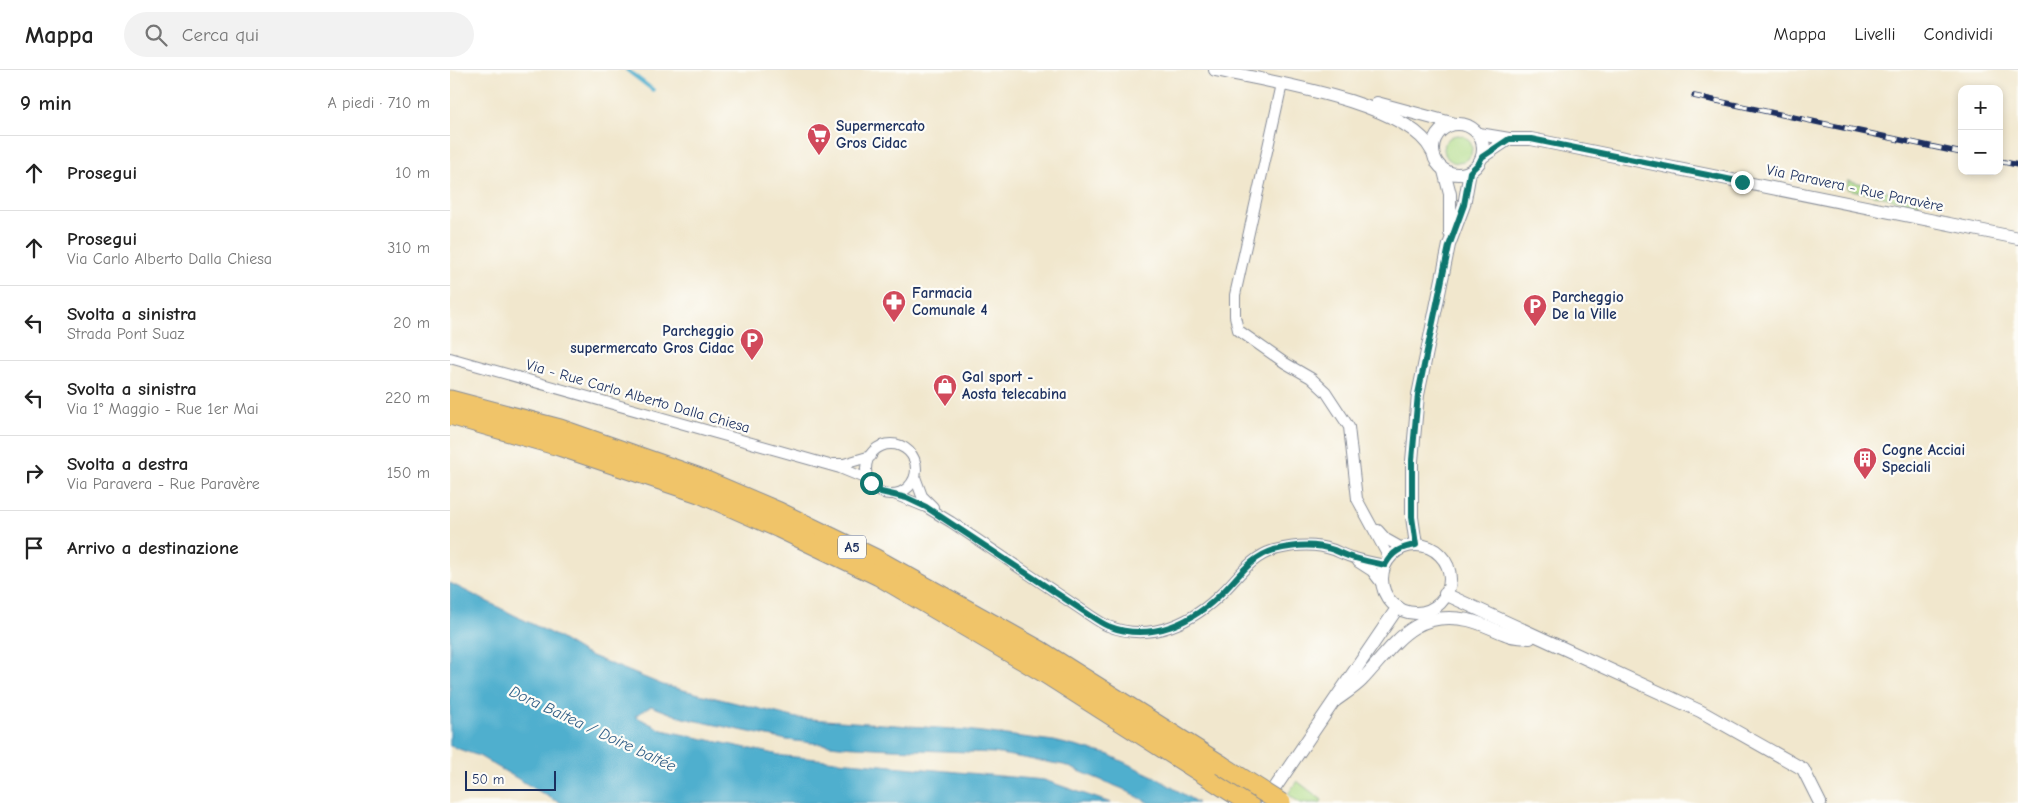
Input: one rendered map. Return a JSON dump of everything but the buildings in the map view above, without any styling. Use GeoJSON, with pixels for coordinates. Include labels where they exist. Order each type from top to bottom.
{"type":"FeatureCollection","features":[{"type":"Feature","properties":{"kind":"highway","name":"A5"},"geometry":{"type":"LineString","coordinates":[[450,400],[560,429],[697,477],[779,512],[874,558],[1039,650],[1281,803]]}},
{"type":"Feature","properties":{"kind":"highway","name":"A5"},"geometry":{"type":"LineString","coordinates":[[450,415],[559,446],[699,493],[779,528],[896,586],[1043,672],[1249,803]]}},
{"type":"Feature","properties":{"kind":"street"},"geometry":{"type":"LineString","coordinates":[[1215,70],[1350,101],[1381,111],[1407,124],[1424,138],[1432,151],[1434,159],[1444,171],[1450,194],[1449,246]]}},
{"type":"Feature","properties":{"kind":"street"},"geometry":{"type":"LineString","coordinates":[[1282,84],[1234,295],[1238,330],[1311,378],[1326,392],[1349,427],[1357,500],[1387,561]]}},
{"type":"Feature","properties":{"kind":"street"},"geometry":{"type":"LineString","coordinates":[[1350,101],[1377,103],[1468,126],[1479,134],[1482,142],[1482,157],[1479,163],[1470,172],[1462,174],[1444,171]]}},
{"type":"Feature","properties":{"kind":"street"},"geometry":{"type":"LineString","coordinates":[[1432,151],[1433,141],[1438,133],[1446,126],[1455,124]]}},
{"type":"Feature","properties":{"kind":"street","name":"Via Paravera - Rue Paravère"},"geometry":{"type":"LineString","coordinates":[[1479,134],[1509,139],[1531,139],[2018,238]]}},
{"type":"Feature","properties":{"kind":"street"},"geometry":{"type":"LineString","coordinates":[[1482,157],[1509,139]]}},
{"type":"Feature","properties":{"kind":"street"},"geometry":{"type":"LineString","coordinates":[[1416,545],[1412,517],[1412,460],[1418,394],[1449,246],[1464,205],[1470,172]]}},
{"type":"Feature","properties":{"kind":"street","name":"Via - Rue Carlo Alberto Dalla Chiesa"},"geometry":{"type":"LineString","coordinates":[[450,358],[817,462]]}},
{"type":"Feature","properties":{"kind":"street"},"geometry":{"type":"LineString","coordinates":[[871,483],[867,474],[867,465],[871,456],[879,448],[885,446],[891,445],[904,448],[913,458],[916,465],[915,477],[922,496],[951,522]]}},
{"type":"Feature","properties":{"kind":"street"},"geometry":{"type":"LineString","coordinates":[[817,462],[844,464],[871,456]]}},
{"type":"Feature","properties":{"kind":"street"},"geometry":{"type":"LineString","coordinates":[[817,462],[852,472],[871,483],[881,492],[894,494],[913,501],[951,522],[1088,614],[1108,626],[1128,631],[1149,632],[1169,628],[1188,620],[1206,608],[1242,570],[1258,557],[1272,551],[1299,545],[1318,546],[1354,558],[1387,561]]}},
{"type":"Feature","properties":{"kind":"street"},"geometry":{"type":"LineString","coordinates":[[894,494],[907,488],[915,477]]}},
{"type":"Feature","properties":{"kind":"street"},"geometry":{"type":"LineString","coordinates":[[1368,521],[1386,538],[1402,548]]}},
{"type":"Feature","properties":{"kind":"street"},"geometry":{"type":"LineString","coordinates":[[1354,558],[1372,571],[1382,584],[1388,598],[1398,607],[1412,612],[1428,610],[1435,606],[1446,594],[1449,580],[1446,565],[1437,553],[1423,546],[1416,545],[1402,548],[1387,561],[1382,574],[1382,584]]}},
{"type":"Feature","properties":{"kind":"street"},"geometry":{"type":"LineString","coordinates":[[1446,594],[1700,711],[1804,770],[1820,803]]}},
{"type":"Feature","properties":{"kind":"street"},"geometry":{"type":"LineString","coordinates":[[1265,803],[1398,607]]}},
{"type":"Feature","properties":{"kind":"street"},"geometry":{"type":"LineString","coordinates":[[1335,701],[1362,680],[1394,642],[1409,630],[1424,623],[1445,618],[1468,620],[1510,636],[1540,638]]}},
{"type":"Feature","properties":{"kind":"green space"},"geometry":{"type":"Polygon","coordinates":[[[1458,135],[1468,139],[1472,149],[1468,159],[1458,163],[1448,159],[1444,149],[1448,139],[1458,135]]]}},
{"type":"Feature","properties":{"kind":"green space"},"geometry":{"type":"Polygon","coordinates":[[[1848,180],[1919,200],[1919,205],[1847,189],[1848,180]]]}},
{"type":"Feature","properties":{"kind":"green space"},"geometry":{"type":"Polygon","coordinates":[[[1297,781],[1322,800],[1320,803],[1300,803],[1288,794],[1297,781]]]}},
{"type":"Feature","properties":{"kind":"water","name":"Dora Baltea / Doire baltée"},"geometry":{"type":"Polygon","coordinates":[[[450,583],[556,636],[584,653],[663,685],[797,718],[966,730],[1054,741],[1107,754],[1155,777],[1198,803],[1149,803],[1123,789],[1064,765],[994,753],[839,746],[787,740],[683,718],[651,706],[635,716],[662,730],[784,756],[1044,780],[1111,803],[563,803],[554,800],[479,756],[450,746],[450,583]]]}},
{"type":"Feature","properties":{"kind":"waterway"},"geometry":{"type":"LineString","coordinates":[[627,70],[653,90]]}},
{"type":"Feature","properties":{"kind":"railway"},"geometry":{"type":"LineString","coordinates":[[1694,96],[1958,152]]}},
{"type":"Feature","properties":{"kind":"railway"},"geometry":{"type":"LineString","coordinates":[[2003,162],[2018,165]]}},
{"type":"Feature","properties":{"kind":"place","name":"Supermercato Gros Cidac"},"geometry":{"type":"Point","coordinates":[819,156]}},
{"type":"Feature","properties":{"kind":"place","name":"Farmacia Comunale 4"},"geometry":{"type":"Point","coordinates":[894,323]}},
{"type":"Feature","properties":{"kind":"place","name":"Parcheggio De la Ville"},"geometry":{"type":"Point","coordinates":[1535,327]}},
{"type":"Feature","properties":{"kind":"place","name":"Parcheggio supermercato Gros Cidac"},"geometry":{"type":"Point","coordinates":[752,361]}},
{"type":"Feature","properties":{"kind":"place","name":"Gal sport - Aosta telecabina"},"geometry":{"type":"Point","coordinates":[945,407]}},
{"type":"Feature","properties":{"kind":"place","name":"Cogne Acciai Speciali"},"geometry":{"type":"Point","coordinates":[1865,480]}},
{"type":"Feature","properties":{"kind":"route"},"geometry":{"type":"LineString","coordinates":[[871,483],[881,492],[907,498],[926,507],[1088,614],[1108,626],[1128,631],[1149,632],[1169,628],[1188,620],[1206,608],[1242,570],[1258,557],[1282,548],[1299,545],[1318,546],[1332,549],[1354,558],[1385,565],[1395,552],[1402,548],[1416,545],[1412,517],[1412,460],[1418,394],[1449,246],[1464,205],[1470,172],[1482,157],[1509,139],[1531,139],[1742,182]]}}]}
